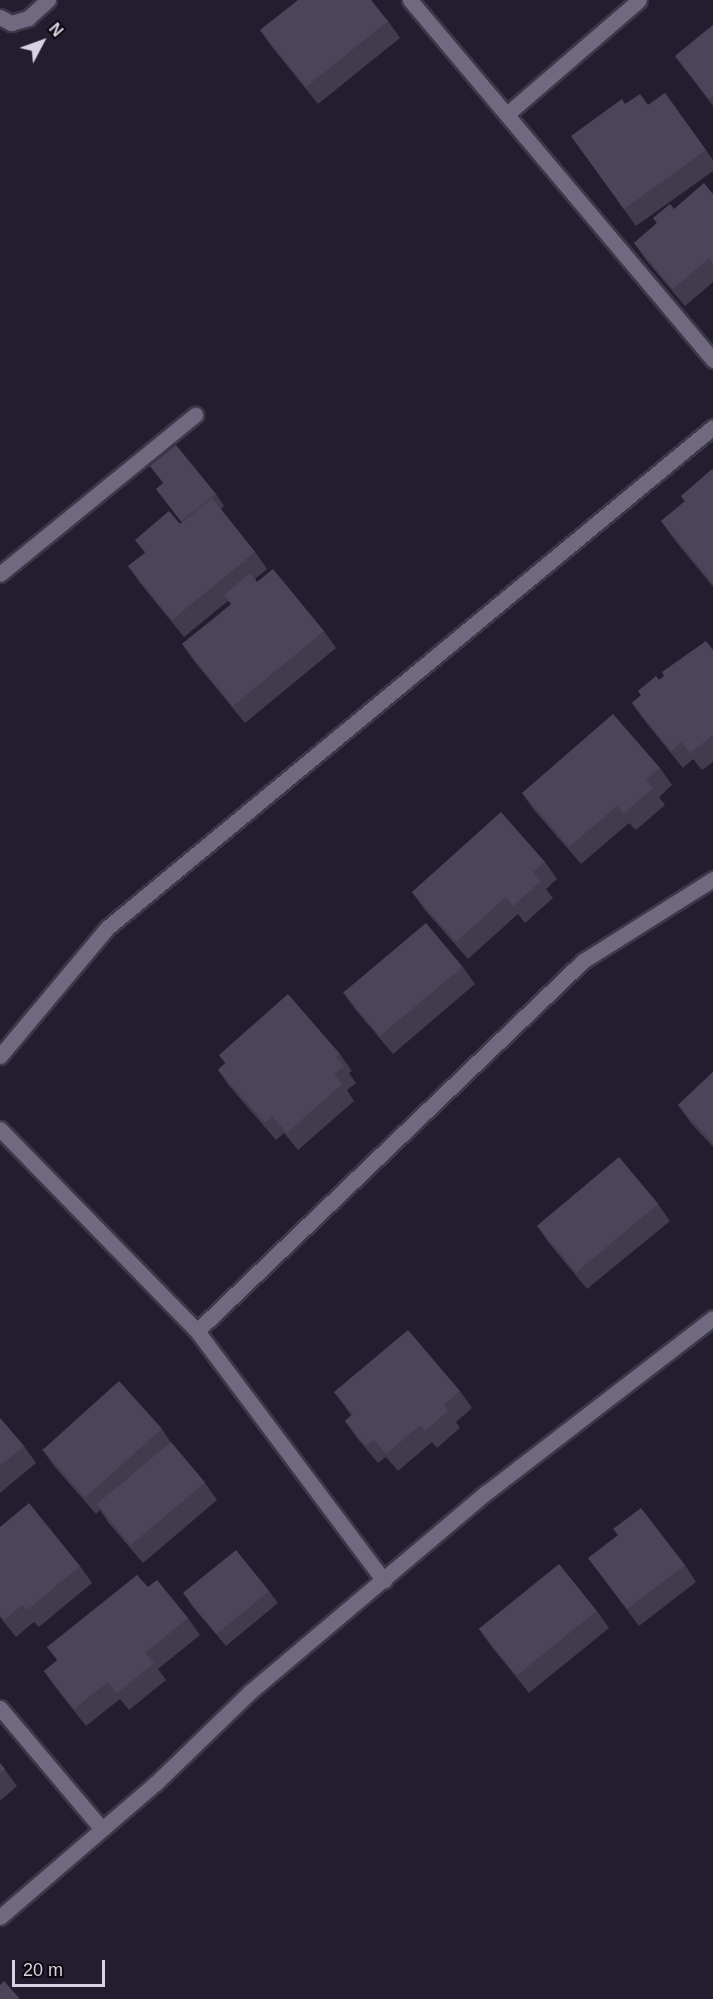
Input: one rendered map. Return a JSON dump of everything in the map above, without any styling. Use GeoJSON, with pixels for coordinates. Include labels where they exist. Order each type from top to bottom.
{"type":"FeatureCollection","features":[{"type":"Feature","properties":{"kind":"street"},"geometry":{"type":"LineString","coordinates":[[0,16],[11,23],[28,18],[48,0]]}},
{"type":"Feature","properties":{"kind":"street"},"geometry":{"type":"LineString","coordinates":[[410,0],[713,360]]}},
{"type":"Feature","properties":{"kind":"street"},"geometry":{"type":"LineString","coordinates":[[507,114],[639,0]]}},
{"type":"Feature","properties":{"kind":"street"},"geometry":{"type":"LineString","coordinates":[[0,574],[195,415]]}},
{"type":"Feature","properties":{"kind":"street"},"geometry":{"type":"LineString","coordinates":[[0,1056],[107,928],[713,427]]}},
{"type":"Feature","properties":{"kind":"street"},"geometry":{"type":"LineString","coordinates":[[197,1331],[583,961],[713,879]]}},
{"type":"Feature","properties":{"kind":"street"},"geometry":{"type":"LineString","coordinates":[[0,1129],[197,1331],[384,1581]]}},
{"type":"Feature","properties":{"kind":"street"},"geometry":{"type":"LineString","coordinates":[[0,1917],[102,1829],[250,1692],[487,1492],[713,1318]]}},
{"type":"Feature","properties":{"kind":"street"},"geometry":{"type":"LineString","coordinates":[[0,1708],[102,1829]]}},
{"type":"Feature","properties":{"kind":"building"},"geometry":{"type":"Polygon","coordinates":[[[298,0],[371,0],[388,21],[306,87],[260,30],[298,0]]]}},
{"type":"Feature","properties":{"kind":"building"},"geometry":{"type":"Polygon","coordinates":[[[713,25],[713,96],[709,99],[675,56],[713,25]]]}},
{"type":"Feature","properties":{"kind":"building"},"geometry":{"type":"Polygon","coordinates":[[[665,93],[706,150],[624,209],[571,136],[622,99],[625,104],[640,94],[648,105],[665,93]]]}},
{"type":"Feature","properties":{"kind":"building"},"geometry":{"type":"Polygon","coordinates":[[[704,183],[713,194],[713,263],[709,258],[673,289],[634,243],[657,223],[653,218],[670,204],[674,209],[704,183]]]}},
{"type":"Feature","properties":{"kind":"building"},"geometry":{"type":"Polygon","coordinates":[[[176,445],[216,494],[181,521],[156,489],[164,483],[150,466],[176,445]]]}},
{"type":"Feature","properties":{"kind":"building"},"geometry":{"type":"Polygon","coordinates":[[[712,469],[713,584],[661,521],[685,501],[681,496],[712,469]]]}},
{"type":"Feature","properties":{"kind":"building"},"geometry":{"type":"Polygon","coordinates":[[[212,498],[255,552],[172,620],[128,566],[146,552],[135,540],[169,511],[180,524],[212,498]]]}},
{"type":"Feature","properties":{"kind":"building"},"geometry":{"type":"Polygon","coordinates":[[[273,569],[324,631],[233,706],[182,644],[232,604],[224,595],[250,573],[257,582],[273,569]]]}},
{"type":"Feature","properties":{"kind":"building"},"geometry":{"type":"Polygon","coordinates":[[[706,641],[713,650],[713,735],[690,753],[681,742],[671,751],[632,703],[641,695],[638,691],[656,676],[659,680],[664,676],[662,672],[706,641]]]}},
{"type":"Feature","properties":{"kind":"building"},"geometry":{"type":"Polygon","coordinates":[[[613,714],[660,768],[646,780],[653,788],[624,813],[617,806],[569,847],[522,793],[613,714]]]}},
{"type":"Feature","properties":{"kind":"building"},"geometry":{"type":"Polygon","coordinates":[[[501,812],[545,862],[533,872],[541,881],[513,906],[506,897],[456,942],[412,892],[501,812]]]}},
{"type":"Feature","properties":{"kind":"building"},"geometry":{"type":"Polygon","coordinates":[[[426,923],[463,967],[380,1036],[343,992],[426,923]]]}},
{"type":"Feature","properties":{"kind":"building"},"geometry":{"type":"Polygon","coordinates":[[[288,994],[340,1054],[336,1057],[344,1066],[334,1074],[342,1084],[287,1133],[272,1116],[265,1123],[218,1070],[226,1063],[219,1055],[288,994]]]}},
{"type":"Feature","properties":{"kind":"building"},"geometry":{"type":"Polygon","coordinates":[[[713,1072],[713,1143],[678,1105],[713,1072]]]}},
{"type":"Feature","properties":{"kind":"building"},"geometry":{"type":"Polygon","coordinates":[[[619,1157],[658,1204],[576,1273],[537,1226],[619,1157]]]}},
{"type":"Feature","properties":{"kind":"building"},"geometry":{"type":"Polygon","coordinates":[[[408,1330],[460,1391],[444,1405],[448,1411],[425,1431],[420,1425],[386,1454],[374,1440],[366,1446],[345,1421],[353,1414],[334,1392],[408,1330]]]}},
{"type":"Feature","properties":{"kind":"building"},"geometry":{"type":"Polygon","coordinates":[[[119,1381],[162,1429],[85,1497],[42,1450],[119,1381]]]}},
{"type":"Feature","properties":{"kind":"building"},"geometry":{"type":"Polygon","coordinates":[[[0,1418],[24,1446],[0,1466],[0,1418]]]}},
{"type":"Feature","properties":{"kind":"building"},"geometry":{"type":"Polygon","coordinates":[[[171,1442],[205,1483],[131,1545],[97,1504],[171,1442]]]}},
{"type":"Feature","properties":{"kind":"building"},"geometry":{"type":"Polygon","coordinates":[[[29,1503],[80,1566],[27,1610],[22,1605],[4,1620],[0,1614],[0,1527],[29,1503]]]}},
{"type":"Feature","properties":{"kind":"building"},"geometry":{"type":"Polygon","coordinates":[[[641,1508],[685,1565],[627,1609],[588,1558],[618,1535],[613,1529],[641,1508]]]}},
{"type":"Feature","properties":{"kind":"building"},"geometry":{"type":"Polygon","coordinates":[[[236,1550],[269,1591],[217,1634],[183,1593],[236,1550]]]}},
{"type":"Feature","properties":{"kind":"building"},"geometry":{"type":"Polygon","coordinates":[[[559,1564],[597,1611],[517,1675],[479,1629],[559,1564]]]}},
{"type":"Feature","properties":{"kind":"building"},"geometry":{"type":"Polygon","coordinates":[[[137,1575],[148,1587],[157,1580],[188,1618],[145,1653],[154,1663],[117,1693],[108,1682],[74,1709],[44,1671],[58,1660],[47,1647],[137,1575]]]}},
{"type":"Feature","properties":{"kind":"building"},"geometry":{"type":"Polygon","coordinates":[[[0,1763],[5,1769],[0,1773],[0,1763]]]}},
{"type":"Feature","properties":{"kind":"building"},"geometry":{"type":"Polygon","coordinates":[[[4,1981],[20,1999],[0,1999],[0,1985],[4,1981]]]}}]}
